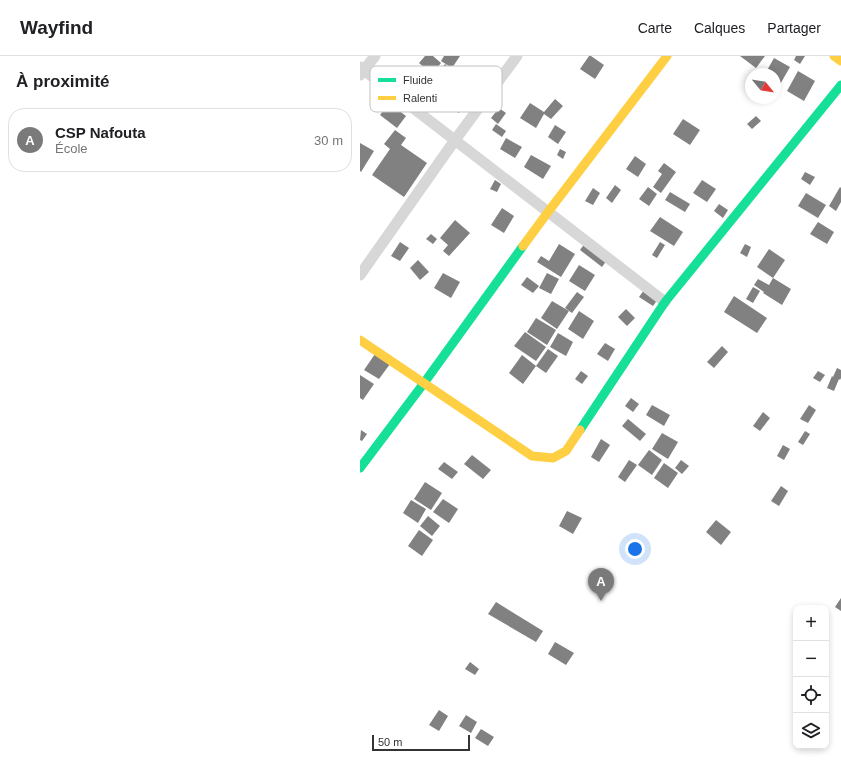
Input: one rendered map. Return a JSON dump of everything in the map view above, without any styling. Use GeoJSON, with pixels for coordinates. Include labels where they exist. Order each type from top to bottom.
{"type":"FeatureCollection","features":[{"type":"Feature","properties":{"kind":"street"},"geometry":{"type":"LineString","coordinates":[[370,78],[361,71],[375,56]]}},
{"type":"Feature","properties":{"kind":"street"},"geometry":{"type":"LineString","coordinates":[[502,76],[517,56]]}},
{"type":"Feature","properties":{"kind":"street"},"geometry":{"type":"LineString","coordinates":[[360,468],[424,383],[548,212],[667,56]]}},
{"type":"Feature","properties":{"kind":"street"},"geometry":{"type":"LineString","coordinates":[[834,56],[841,61]]}},
{"type":"Feature","properties":{"kind":"street"},"geometry":{"type":"LineString","coordinates":[[360,340],[532,456],[553,458],[566,451],[665,302],[841,85]]}},
{"type":"Feature","properties":{"kind":"street"},"geometry":{"type":"LineString","coordinates":[[417,112],[665,302]]}},
{"type":"Feature","properties":{"kind":"street"},"geometry":{"type":"LineString","coordinates":[[360,275],[476,112]]}},
{"type":"Feature","properties":{"kind":"building"},"geometry":{"type":"Polygon","coordinates":[[[425,56],[433,56],[441,63],[439,66],[423,66],[419,63],[425,56]]]}},
{"type":"Feature","properties":{"kind":"building"},"geometry":{"type":"Polygon","coordinates":[[[444,56],[460,56],[453,66],[449,66],[441,61],[444,56]]]}},
{"type":"Feature","properties":{"kind":"building"},"geometry":{"type":"Polygon","coordinates":[[[589,56],[604,65],[595,79],[580,69],[589,56]]]}},
{"type":"Feature","properties":{"kind":"building"},"geometry":{"type":"Polygon","coordinates":[[[740,56],[765,56],[756,68],[740,56]]]}},
{"type":"Feature","properties":{"kind":"building"},"geometry":{"type":"Polygon","coordinates":[[[796,56],[805,56],[800,64],[794,60],[796,56]]]}},
{"type":"Feature","properties":{"kind":"building"},"geometry":{"type":"Polygon","coordinates":[[[774,58],[790,67],[781,83],[781,68],[768,68],[774,58]]]}},
{"type":"Feature","properties":{"kind":"building"},"geometry":{"type":"Polygon","coordinates":[[[798,71],[815,81],[804,101],[787,91],[798,71]]]}},
{"type":"Feature","properties":{"kind":"building"},"geometry":{"type":"Polygon","coordinates":[[[555,99],[563,106],[551,119],[544,114],[536,128],[520,118],[530,103],[544,112],[555,99]]]}},
{"type":"Feature","properties":{"kind":"building"},"geometry":{"type":"Polygon","coordinates":[[[502,110],[506,113],[498,124],[491,118],[496,112],[502,112],[502,110]]]}},
{"type":"Feature","properties":{"kind":"building"},"geometry":{"type":"Polygon","coordinates":[[[382,112],[401,112],[406,116],[397,128],[380,115],[382,112]]]}},
{"type":"Feature","properties":{"kind":"building"},"geometry":{"type":"Polygon","coordinates":[[[756,116],[761,121],[752,129],[747,124],[756,116]]]}},
{"type":"Feature","properties":{"kind":"building"},"geometry":{"type":"Polygon","coordinates":[[[683,119],[700,130],[690,145],[673,134],[683,119]]]}},
{"type":"Feature","properties":{"kind":"building"},"geometry":{"type":"Polygon","coordinates":[[[496,124],[506,131],[502,137],[492,130],[496,124]]]}},
{"type":"Feature","properties":{"kind":"building"},"geometry":{"type":"Polygon","coordinates":[[[555,125],[566,132],[558,144],[548,137],[555,125]]]}},
{"type":"Feature","properties":{"kind":"building"},"geometry":{"type":"Polygon","coordinates":[[[395,130],[406,138],[401,145],[427,163],[404,197],[372,175],[390,149],[384,144],[395,130]]]}},
{"type":"Feature","properties":{"kind":"building"},"geometry":{"type":"Polygon","coordinates":[[[506,138],[522,147],[515,158],[500,149],[506,138]]]}},
{"type":"Feature","properties":{"kind":"building"},"geometry":{"type":"Polygon","coordinates":[[[360,143],[374,151],[361,172],[360,171],[360,143]]]}},
{"type":"Feature","properties":{"kind":"building"},"geometry":{"type":"Polygon","coordinates":[[[560,149],[566,152],[563,159],[557,155],[560,149]]]}},
{"type":"Feature","properties":{"kind":"building"},"geometry":{"type":"Polygon","coordinates":[[[531,155],[551,166],[543,179],[524,167],[531,155]]]}},
{"type":"Feature","properties":{"kind":"building"},"geometry":{"type":"Polygon","coordinates":[[[635,156],[646,164],[638,177],[626,169],[635,156]]]}},
{"type":"Feature","properties":{"kind":"building"},"geometry":{"type":"Polygon","coordinates":[[[664,163],[676,172],[661,193],[653,187],[662,174],[658,171],[664,163]]]}},
{"type":"Feature","properties":{"kind":"building"},"geometry":{"type":"Polygon","coordinates":[[[805,172],[815,177],[810,185],[801,179],[805,172]]]}},
{"type":"Feature","properties":{"kind":"building"},"geometry":{"type":"Polygon","coordinates":[[[495,180],[501,184],[497,192],[490,189],[495,180]]]}},
{"type":"Feature","properties":{"kind":"building"},"geometry":{"type":"Polygon","coordinates":[[[702,180],[716,189],[707,202],[693,193],[702,180]]]}},
{"type":"Feature","properties":{"kind":"building"},"geometry":{"type":"Polygon","coordinates":[[[615,185],[621,190],[612,203],[606,198],[615,185]]]}},
{"type":"Feature","properties":{"kind":"building"},"geometry":{"type":"Polygon","coordinates":[[[648,187],[657,194],[649,206],[639,199],[648,187]]]}},
{"type":"Feature","properties":{"kind":"building"},"geometry":{"type":"Polygon","coordinates":[[[840,187],[841,202],[836,211],[829,206],[840,187]]]}},
{"type":"Feature","properties":{"kind":"building"},"geometry":{"type":"Polygon","coordinates":[[[593,188],[600,193],[593,205],[585,201],[593,188]]]}},
{"type":"Feature","properties":{"kind":"building"},"geometry":{"type":"Polygon","coordinates":[[[670,192],[690,204],[685,212],[665,200],[670,192]]]}},
{"type":"Feature","properties":{"kind":"building"},"geometry":{"type":"Polygon","coordinates":[[[806,193],[826,205],[818,218],[798,206],[806,193]]]}},
{"type":"Feature","properties":{"kind":"building"},"geometry":{"type":"Polygon","coordinates":[[[719,204],[728,210],[723,218],[714,211],[719,204]]]}},
{"type":"Feature","properties":{"kind":"building"},"geometry":{"type":"Polygon","coordinates":[[[502,208],[514,216],[504,233],[491,225],[502,208]]]}},
{"type":"Feature","properties":{"kind":"building"},"geometry":{"type":"Polygon","coordinates":[[[660,217],[683,232],[674,246],[650,231],[660,217]]]}},
{"type":"Feature","properties":{"kind":"building"},"geometry":{"type":"Polygon","coordinates":[[[455,220],[470,233],[449,256],[443,251],[448,245],[440,238],[455,220]]]}},
{"type":"Feature","properties":{"kind":"building"},"geometry":{"type":"Polygon","coordinates":[[[818,222],[834,232],[827,244],[810,234],[818,222]]]}},
{"type":"Feature","properties":{"kind":"building"},"geometry":{"type":"Polygon","coordinates":[[[431,234],[437,239],[433,244],[426,239],[431,234]]]}},
{"type":"Feature","properties":{"kind":"building"},"geometry":{"type":"Polygon","coordinates":[[[400,242],[409,248],[400,261],[391,256],[400,242]]]}},
{"type":"Feature","properties":{"kind":"building"},"geometry":{"type":"Polygon","coordinates":[[[660,242],[665,245],[657,258],[652,255],[660,242]]]}},
{"type":"Feature","properties":{"kind":"building"},"geometry":{"type":"Polygon","coordinates":[[[585,243],[607,260],[602,267],[580,250],[585,243]]]}},
{"type":"Feature","properties":{"kind":"building"},"geometry":{"type":"Polygon","coordinates":[[[559,244],[575,254],[561,277],[537,262],[541,256],[549,261],[559,244]]]}},
{"type":"Feature","properties":{"kind":"building"},"geometry":{"type":"Polygon","coordinates":[[[745,244],[751,247],[747,257],[740,253],[745,244]]]}},
{"type":"Feature","properties":{"kind":"building"},"geometry":{"type":"Polygon","coordinates":[[[769,249],[785,260],[773,278],[757,267],[769,249]]]}},
{"type":"Feature","properties":{"kind":"building"},"geometry":{"type":"Polygon","coordinates":[[[418,260],[429,272],[420,280],[410,268],[418,260]]]}},
{"type":"Feature","properties":{"kind":"building"},"geometry":{"type":"Polygon","coordinates":[[[579,265],[595,275],[585,291],[569,281],[579,265]]]}},
{"type":"Feature","properties":{"kind":"building"},"geometry":{"type":"Polygon","coordinates":[[[443,273],[460,282],[451,298],[434,288],[443,273]]]}},
{"type":"Feature","properties":{"kind":"building"},"geometry":{"type":"Polygon","coordinates":[[[547,273],[559,279],[551,294],[539,288],[547,273]]]}},
{"type":"Feature","properties":{"kind":"building"},"geometry":{"type":"Polygon","coordinates":[[[527,277],[539,286],[533,293],[521,285],[527,277]]]}},
{"type":"Feature","properties":{"kind":"building"},"geometry":{"type":"Polygon","coordinates":[[[773,278],[791,289],[782,305],[763,293],[764,292],[754,285],[758,279],[769,285],[773,278]]]}},
{"type":"Feature","properties":{"kind":"building"},"geometry":{"type":"Polygon","coordinates":[[[647,286],[661,295],[653,306],[639,297],[647,286]]]}},
{"type":"Feature","properties":{"kind":"building"},"geometry":{"type":"Polygon","coordinates":[[[753,287],[760,291],[753,303],[746,299],[753,287]]]}},
{"type":"Feature","properties":{"kind":"building"},"geometry":{"type":"Polygon","coordinates":[[[577,292],[584,297],[572,313],[565,308],[577,292]]]}},
{"type":"Feature","properties":{"kind":"building"},"geometry":{"type":"Polygon","coordinates":[[[734,296],[767,318],[757,333],[724,312],[734,296]]]}},
{"type":"Feature","properties":{"kind":"building"},"geometry":{"type":"Polygon","coordinates":[[[552,301],[569,311],[557,329],[541,318],[552,301]]]}},
{"type":"Feature","properties":{"kind":"building"},"geometry":{"type":"Polygon","coordinates":[[[626,309],[635,318],[627,326],[618,317],[626,309]]]}},
{"type":"Feature","properties":{"kind":"building"},"geometry":{"type":"Polygon","coordinates":[[[579,311],[594,321],[583,339],[568,329],[579,311]]]}},
{"type":"Feature","properties":{"kind":"building"},"geometry":{"type":"Polygon","coordinates":[[[536,318],[556,330],[547,345],[527,332],[536,318]]]}},
{"type":"Feature","properties":{"kind":"building"},"geometry":{"type":"Polygon","coordinates":[[[525,332],[546,347],[536,361],[514,346],[525,332]]]}},
{"type":"Feature","properties":{"kind":"building"},"geometry":{"type":"Polygon","coordinates":[[[558,333],[573,342],[566,356],[550,347],[558,333]]]}},
{"type":"Feature","properties":{"kind":"building"},"geometry":{"type":"Polygon","coordinates":[[[605,343],[615,349],[608,361],[597,354],[605,343]]]}},
{"type":"Feature","properties":{"kind":"building"},"geometry":{"type":"Polygon","coordinates":[[[722,346],[728,352],[714,368],[707,362],[722,346]]]}},
{"type":"Feature","properties":{"kind":"building"},"geometry":{"type":"Polygon","coordinates":[[[548,349],[558,356],[546,373],[536,366],[548,349]]]}},
{"type":"Feature","properties":{"kind":"building"},"geometry":{"type":"Polygon","coordinates":[[[375,354],[390,364],[379,379],[364,370],[375,354]]]}},
{"type":"Feature","properties":{"kind":"building"},"geometry":{"type":"Polygon","coordinates":[[[522,355],[536,366],[523,384],[509,373],[522,355]]]}},
{"type":"Feature","properties":{"kind":"building"},"geometry":{"type":"Polygon","coordinates":[[[837,368],[841,370],[841,378],[840,380],[839,379],[834,391],[827,388],[837,368]]]}},
{"type":"Feature","properties":{"kind":"building"},"geometry":{"type":"Polygon","coordinates":[[[581,371],[588,376],[582,384],[575,379],[581,371]]]}},
{"type":"Feature","properties":{"kind":"building"},"geometry":{"type":"Polygon","coordinates":[[[818,371],[825,375],[820,382],[813,378],[818,371]]]}},
{"type":"Feature","properties":{"kind":"building"},"geometry":{"type":"Polygon","coordinates":[[[360,375],[374,384],[363,400],[360,398],[360,375]]]}},
{"type":"Feature","properties":{"kind":"building"},"geometry":{"type":"Polygon","coordinates":[[[631,398],[639,404],[633,412],[625,406],[631,398]]]}},
{"type":"Feature","properties":{"kind":"building"},"geometry":{"type":"Polygon","coordinates":[[[652,405],[670,415],[664,426],[646,415],[652,405]]]}},
{"type":"Feature","properties":{"kind":"building"},"geometry":{"type":"Polygon","coordinates":[[[809,405],[816,410],[808,423],[800,419],[809,405]]]}},
{"type":"Feature","properties":{"kind":"building"},"geometry":{"type":"Polygon","coordinates":[[[763,412],[770,418],[760,431],[753,426],[763,412]]]}},
{"type":"Feature","properties":{"kind":"building"},"geometry":{"type":"Polygon","coordinates":[[[628,419],[646,434],[640,441],[622,426],[628,419]]]}},
{"type":"Feature","properties":{"kind":"building"},"geometry":{"type":"Polygon","coordinates":[[[361,430],[367,434],[362,441],[360,440],[361,430]]]}},
{"type":"Feature","properties":{"kind":"building"},"geometry":{"type":"Polygon","coordinates":[[[805,431],[810,434],[803,445],[798,442],[805,431]]]}},
{"type":"Feature","properties":{"kind":"building"},"geometry":{"type":"Polygon","coordinates":[[[662,433],[678,442],[668,459],[652,449],[662,433]]]}},
{"type":"Feature","properties":{"kind":"building"},"geometry":{"type":"Polygon","coordinates":[[[601,439],[610,445],[599,462],[591,457],[601,439]]]}},
{"type":"Feature","properties":{"kind":"building"},"geometry":{"type":"Polygon","coordinates":[[[783,445],[790,449],[784,460],[777,456],[783,445]]]}},
{"type":"Feature","properties":{"kind":"building"},"geometry":{"type":"Polygon","coordinates":[[[649,450],[662,460],[652,475],[638,465],[649,450]]]}},
{"type":"Feature","properties":{"kind":"building"},"geometry":{"type":"Polygon","coordinates":[[[472,455],[491,470],[483,479],[464,464],[472,455]]]}},
{"type":"Feature","properties":{"kind":"building"},"geometry":{"type":"Polygon","coordinates":[[[629,460],[637,465],[625,482],[618,477],[629,460]]]}},
{"type":"Feature","properties":{"kind":"building"},"geometry":{"type":"Polygon","coordinates":[[[681,460],[689,466],[682,474],[675,468],[681,460]]]}},
{"type":"Feature","properties":{"kind":"building"},"geometry":{"type":"Polygon","coordinates":[[[444,462],[458,472],[452,479],[438,469],[444,462]]]}},
{"type":"Feature","properties":{"kind":"building"},"geometry":{"type":"Polygon","coordinates":[[[664,463],[678,473],[668,488],[654,478],[664,463]]]}},
{"type":"Feature","properties":{"kind":"building"},"geometry":{"type":"Polygon","coordinates":[[[425,482],[442,493],[431,510],[414,499],[425,482]]]}},
{"type":"Feature","properties":{"kind":"building"},"geometry":{"type":"Polygon","coordinates":[[[781,486],[788,491],[779,506],[771,501],[781,486]]]}},
{"type":"Feature","properties":{"kind":"building"},"geometry":{"type":"Polygon","coordinates":[[[443,499],[458,509],[449,523],[433,512],[443,499]]]}},
{"type":"Feature","properties":{"kind":"building"},"geometry":{"type":"Polygon","coordinates":[[[411,500],[426,509],[418,523],[403,513],[411,500]]]}},
{"type":"Feature","properties":{"kind":"building"},"geometry":{"type":"Polygon","coordinates":[[[567,511],[582,518],[573,534],[559,526],[567,511]]]}},
{"type":"Feature","properties":{"kind":"building"},"geometry":{"type":"Polygon","coordinates":[[[428,516],[440,526],[432,536],[420,526],[428,516]]]}},
{"type":"Feature","properties":{"kind":"building"},"geometry":{"type":"Polygon","coordinates":[[[716,520],[731,532],[721,545],[706,532],[716,520]]]}},
{"type":"Feature","properties":{"kind":"building"},"geometry":{"type":"Polygon","coordinates":[[[419,530],[433,540],[422,556],[408,546],[419,530]]]}},
{"type":"Feature","properties":{"kind":"building"},"geometry":{"type":"Polygon","coordinates":[[[841,598],[841,611],[835,607],[841,598]]]}},
{"type":"Feature","properties":{"kind":"building"},"geometry":{"type":"Polygon","coordinates":[[[496,602],[543,631],[536,642],[488,614],[496,602]]]}},
{"type":"Feature","properties":{"kind":"building"},"geometry":{"type":"Polygon","coordinates":[[[555,642],[574,653],[566,665],[548,654],[555,642]]]}},
{"type":"Feature","properties":{"kind":"building"},"geometry":{"type":"Polygon","coordinates":[[[470,662],[479,669],[475,675],[465,669],[470,662]]]}},
{"type":"Feature","properties":{"kind":"building"},"geometry":{"type":"Polygon","coordinates":[[[439,710],[448,716],[439,731],[429,725],[439,710]]]}},
{"type":"Feature","properties":{"kind":"building"},"geometry":{"type":"Polygon","coordinates":[[[466,715],[477,722],[471,733],[459,726],[466,715]]]}},
{"type":"Feature","properties":{"kind":"building"},"geometry":{"type":"Polygon","coordinates":[[[481,729],[494,737],[488,746],[475,738],[481,729]]]}},
{"type":"Feature","properties":{"kind":"traffic: fast"},"geometry":{"type":"LineString","coordinates":[[580,430],[665,302],[841,85]]}},
{"type":"Feature","properties":{"kind":"traffic: fast"},"geometry":{"type":"LineString","coordinates":[[360,468],[424,383],[523,246]]}},
{"type":"Feature","properties":{"kind":"traffic: slow"},"geometry":{"type":"LineString","coordinates":[[523,246],[667,56]]}},
{"type":"Feature","properties":{"kind":"traffic: slow"},"geometry":{"type":"LineString","coordinates":[[834,56],[841,61]]}},
{"type":"Feature","properties":{"kind":"traffic: slow"},"geometry":{"type":"LineString","coordinates":[[360,340],[532,456],[553,458],[566,451],[580,430]]}},
{"type":"Feature","properties":{"kind":"place","name":"CSP Nafouta"},"geometry":{"type":"Point","coordinates":[601,601]}}]}
